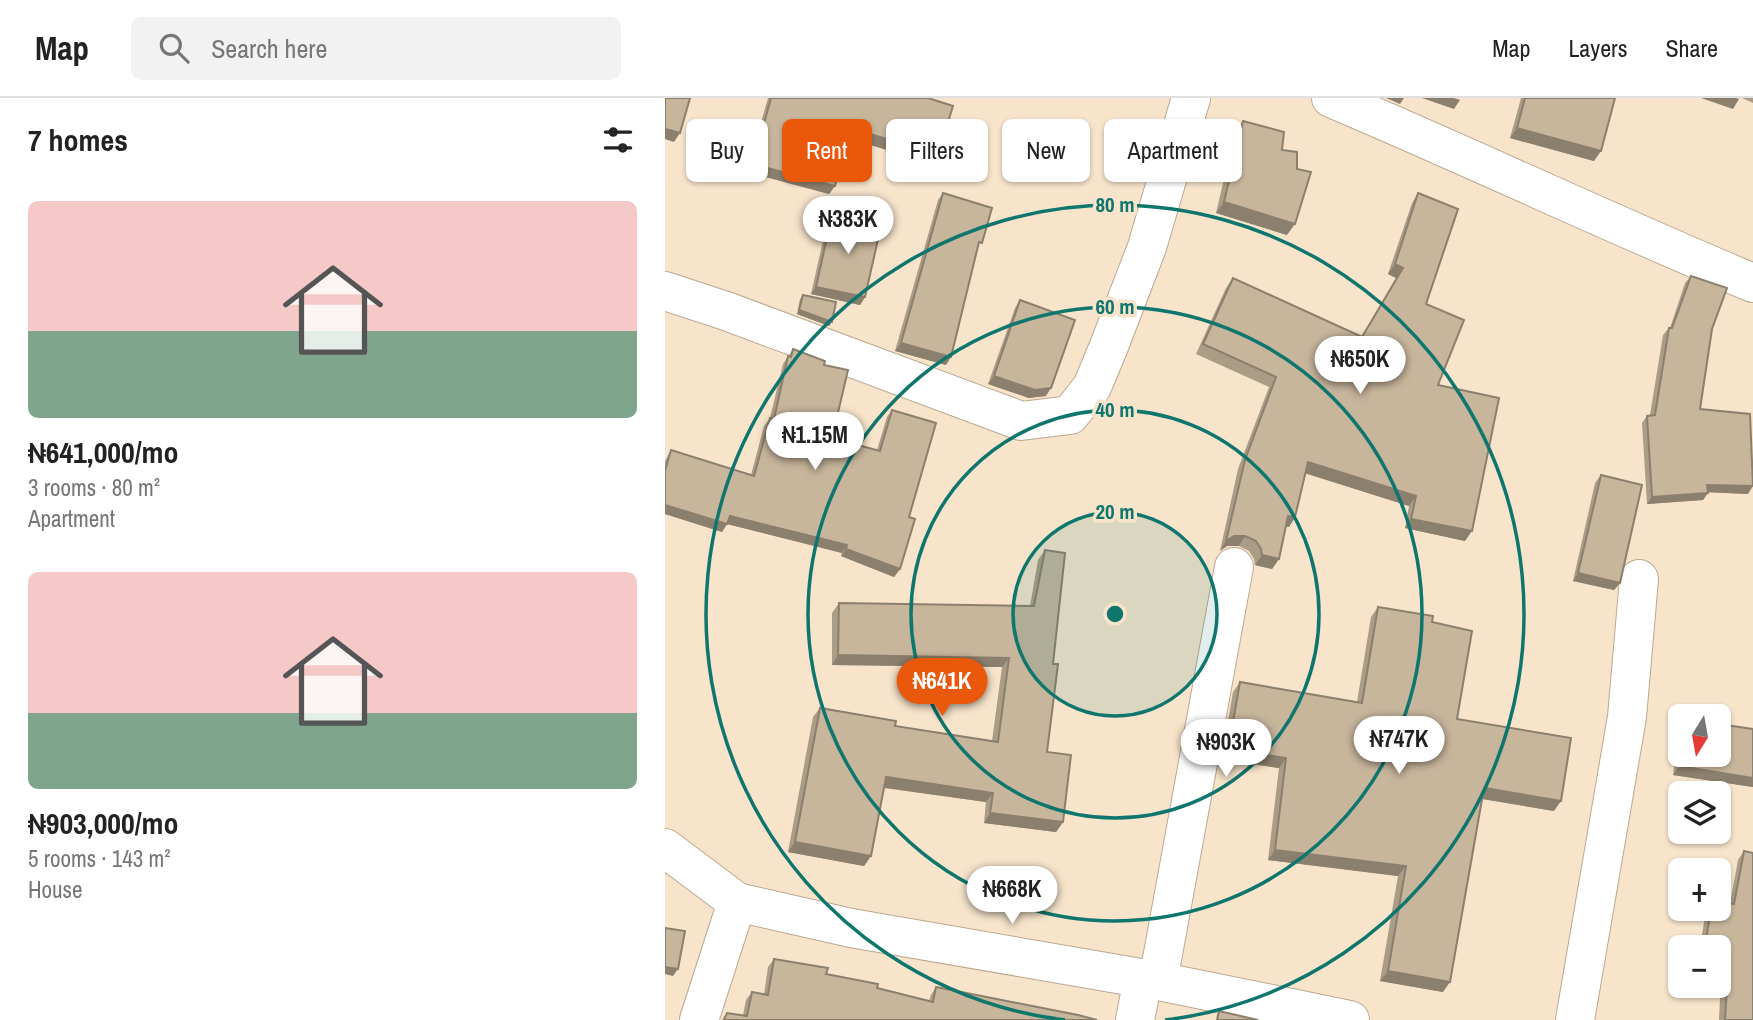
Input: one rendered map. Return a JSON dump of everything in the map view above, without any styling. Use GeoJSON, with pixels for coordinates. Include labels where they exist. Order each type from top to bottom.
{"type":"FeatureCollection","features":[{"type":"Feature","properties":{"kind":"street"},"geometry":{"type":"LineString","coordinates":[[665,291],[739,315],[1021,421],[1070,415],[1092,387],[1133,284],[1147,247],[1191,98]]}},
{"type":"Feature","properties":{"kind":"street"},"geometry":{"type":"LineString","coordinates":[[1331,98],[1753,283]]}},
{"type":"Feature","properties":{"kind":"street"},"geometry":{"type":"LineString","coordinates":[[1135,1020],[1150,980],[1234,567]]}},
{"type":"Feature","properties":{"kind":"street"},"geometry":{"type":"LineString","coordinates":[[1575,1020],[1627,717],[1639,579]]}},
{"type":"Feature","properties":{"kind":"street"},"geometry":{"type":"LineString","coordinates":[[665,848],[737,902],[851,928],[1150,980],[1350,1020]]}},
{"type":"Feature","properties":{"kind":"street"},"geometry":{"type":"LineString","coordinates":[[699,1020],[737,902]]}},
{"type":"Feature","properties":{"kind":"building"},"geometry":{"type":"Polygon","coordinates":[[[665,98],[690,98],[680,133],[665,129],[665,98]]]}},
{"type":"Feature","properties":{"kind":"building"},"geometry":{"type":"Polygon","coordinates":[[[771,98],[928,98],[953,106],[949,119],[886,119],[886,139],[872,135],[872,119],[782,119],[782,172],[768,168],[768,119],[765,119],[771,98]]]}},
{"type":"Feature","properties":{"kind":"building"},"geometry":{"type":"Polygon","coordinates":[[[1525,98],[1615,98],[1601,151],[1517,128],[1525,98]]]}},
{"type":"Feature","properties":{"kind":"building"},"geometry":{"type":"Polygon","coordinates":[[[1243,121],[1284,132],[1282,150],[1297,152],[1297,169],[1311,172],[1295,224],[1224,202],[1229,182],[1242,182],[1243,121]]]}},
{"type":"Feature","properties":{"kind":"building"},"geometry":{"type":"Polygon","coordinates":[[[820,182],[836,182],[835,186],[820,182]]]}},
{"type":"Feature","properties":{"kind":"building"},"geometry":{"type":"Polygon","coordinates":[[[943,193],[992,208],[982,243],[979,242],[951,357],[901,343],[943,193]]]}},
{"type":"Feature","properties":{"kind":"building"},"geometry":{"type":"Polygon","coordinates":[[[1418,193],[1458,209],[1426,304],[1464,320],[1438,385],[1499,398],[1472,531],[1411,519],[1416,496],[1308,462],[1295,517],[1288,516],[1279,559],[1262,555],[1256,541],[1245,536],[1234,536],[1226,541],[1245,460],[1276,377],[1203,344],[1233,278],[1362,337],[1403,268],[1395,264],[1418,193]]]}},
{"type":"Feature","properties":{"kind":"building"},"geometry":{"type":"Polygon","coordinates":[[[832,215],[881,226],[865,297],[816,287],[832,215]]]}},
{"type":"Feature","properties":{"kind":"building"},"geometry":{"type":"Polygon","coordinates":[[[1691,276],[1727,288],[1712,329],[1700,409],[1750,414],[1753,486],[1707,485],[1708,493],[1652,497],[1647,416],[1655,415],[1669,328],[1672,328],[1691,276]]]}},
{"type":"Feature","properties":{"kind":"building"},"geometry":{"type":"Polygon","coordinates":[[[803,295],[836,302],[832,322],[799,310],[803,295]]]}},
{"type":"Feature","properties":{"kind":"building"},"geometry":{"type":"Polygon","coordinates":[[[1020,300],[1075,320],[1051,388],[1035,390],[994,376],[1020,300]]]}},
{"type":"Feature","properties":{"kind":"building"},"geometry":{"type":"Polygon","coordinates":[[[793,349],[825,361],[824,365],[848,370],[832,438],[880,451],[892,410],[936,423],[909,517],[915,519],[900,569],[846,549],[847,545],[730,516],[727,524],[665,505],[665,471],[671,450],[754,476],[770,418],[774,419],[788,356],[791,357],[793,349]]]}},
{"type":"Feature","properties":{"kind":"building"},"geometry":{"type":"Polygon","coordinates":[[[1601,475],[1642,485],[1620,583],[1578,573],[1601,475]]]}},
{"type":"Feature","properties":{"kind":"building"},"geometry":{"type":"Polygon","coordinates":[[[1045,550],[1065,553],[1053,664],[1058,664],[1047,752],[1071,755],[1063,822],[990,813],[993,793],[886,777],[871,856],[795,842],[820,708],[896,721],[895,726],[998,742],[1009,658],[838,655],[839,603],[1034,606],[1045,550]]]}},
{"type":"Feature","properties":{"kind":"building"},"geometry":{"type":"Polygon","coordinates":[[[1378,607],[1433,616],[1432,622],[1472,631],[1457,719],[1571,738],[1561,801],[1484,788],[1450,982],[1388,971],[1406,866],[1275,850],[1286,758],[1259,754],[1260,744],[1230,739],[1240,682],[1362,703],[1378,607]]]}},
{"type":"Feature","properties":{"kind":"building"},"geometry":{"type":"Polygon","coordinates":[[[1731,726],[1753,729],[1753,778],[1685,767],[1731,767],[1731,726]]]}},
{"type":"Feature","properties":{"kind":"building"},"geometry":{"type":"Polygon","coordinates":[[[1744,851],[1753,853],[1753,1020],[1725,1020],[1726,998],[1731,998],[1731,935],[1707,935],[1709,921],[1731,921],[1731,904],[1734,904],[1744,851]]]}},
{"type":"Feature","properties":{"kind":"building"},"geometry":{"type":"Polygon","coordinates":[[[665,928],[685,931],[678,969],[665,967],[665,928]]]}},
{"type":"Feature","properties":{"kind":"building"},"geometry":{"type":"Polygon","coordinates":[[[774,959],[828,968],[826,974],[878,984],[877,988],[933,1002],[936,987],[1097,1020],[724,1020],[727,1013],[747,1016],[752,992],[768,995],[774,959]]]}},
{"type":"Feature","properties":{"kind":"building"},"geometry":{"type":"Polygon","coordinates":[[[1219,1011],[1258,1020],[1217,1020],[1219,1011]]]}}]}
